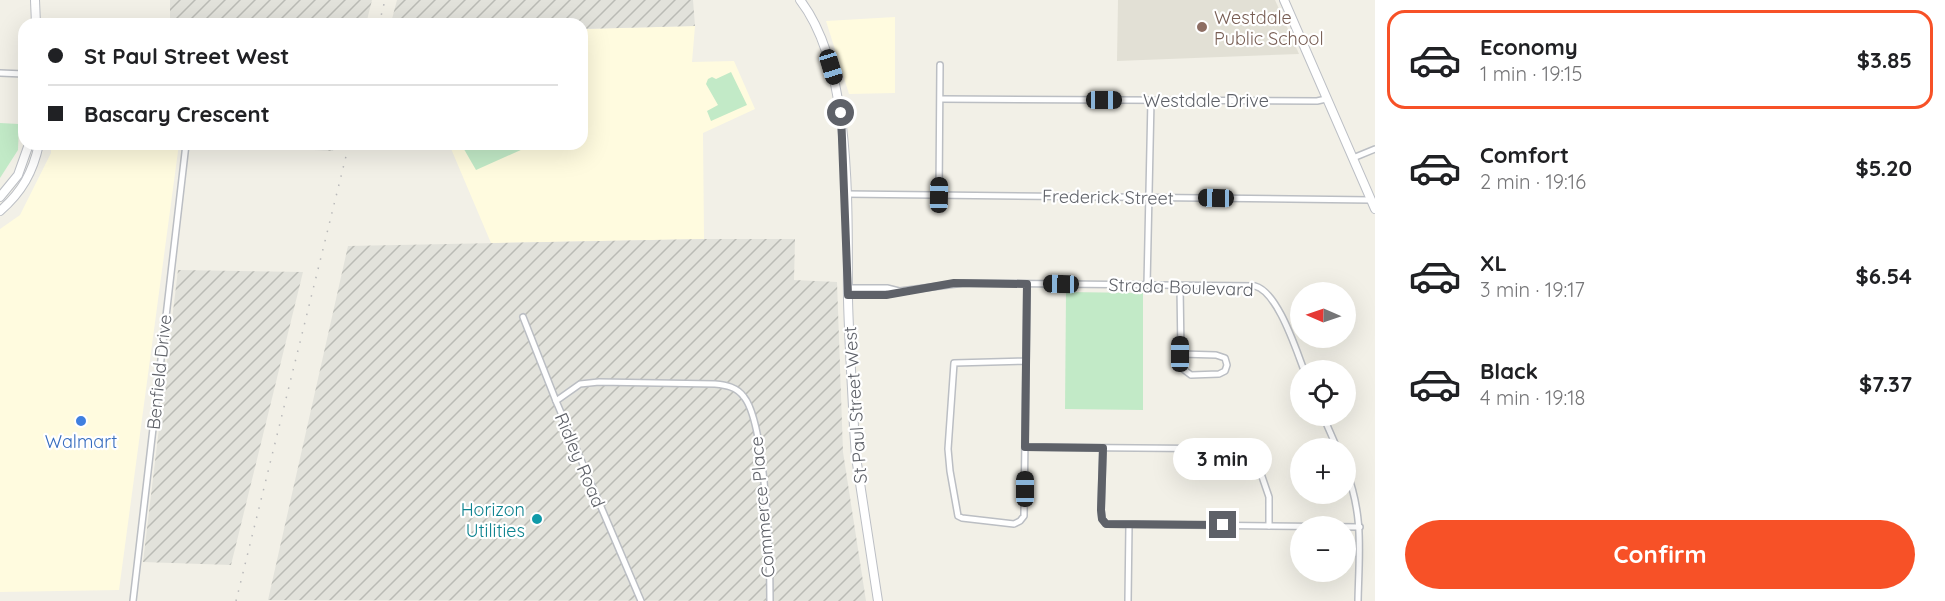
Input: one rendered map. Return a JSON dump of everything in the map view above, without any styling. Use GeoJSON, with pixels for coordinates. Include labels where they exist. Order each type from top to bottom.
{"type":"FeatureCollection","features":[{"type":"Feature","properties":{"kind":"main road"},"geometry":{"type":"LineString","coordinates":[[35,0],[36,18]]}},
{"type":"Feature","properties":{"kind":"main road","name":"St Paul Street West"},"geometry":{"type":"LineString","coordinates":[[800,0],[818,32],[834,80],[841,113],[856,457],[878,601]]}},
{"type":"Feature","properties":{"kind":"main road"},"geometry":{"type":"LineString","coordinates":[[1284,0],[1375,209]]}},
{"type":"Feature","properties":{"kind":"main road"},"geometry":{"type":"LineString","coordinates":[[0,197],[18,175],[27,150]]}},
{"type":"Feature","properties":{"kind":"main road"},"geometry":{"type":"LineString","coordinates":[[0,211],[17,196],[27,181],[38,150]]}},
{"type":"Feature","properties":{"kind":"street"},"geometry":{"type":"LineString","coordinates":[[939,195],[940,65]]}},
{"type":"Feature","properties":{"kind":"street"},"geometry":{"type":"LineString","coordinates":[[0,74],[18,74]]}},
{"type":"Feature","properties":{"kind":"street","name":"Westdale Drive"},"geometry":{"type":"LineString","coordinates":[[941,99],[1317,101],[1326,99]]}},
{"type":"Feature","properties":{"kind":"street"},"geometry":{"type":"LineString","coordinates":[[1147,285],[1151,100]]}},
{"type":"Feature","properties":{"kind":"street"},"geometry":{"type":"LineString","coordinates":[[1353,158],[1375,149]]}},
{"type":"Feature","properties":{"kind":"street","name":"Benfield Drive"},"geometry":{"type":"LineString","coordinates":[[133,601],[185,150]]}},
{"type":"Feature","properties":{"kind":"street","name":"Frederick Street"},"geometry":{"type":"LineString","coordinates":[[846,194],[1371,200]]}},
{"type":"Feature","properties":{"kind":"street","name":"Strada Boulevard"},"geometry":{"type":"LineString","coordinates":[[848,291],[886,295],[954,283],[1260,288],[1270,295],[1285,322],[1301,360]]}},
{"type":"Feature","properties":{"kind":"street"},"geometry":{"type":"LineString","coordinates":[[1026,361],[954,363],[948,449],[958,516],[1014,524],[1020,521],[1025,510],[1027,284]]}},
{"type":"Feature","properties":{"kind":"street"},"geometry":{"type":"LineString","coordinates":[[1180,286],[1180,354],[1183,369],[1191,375],[1220,374],[1225,371],[1227,365],[1225,358],[1216,354],[1180,354]]}},
{"type":"Feature","properties":{"kind":"street","name":"Ridley Road"},"geometry":{"type":"LineString","coordinates":[[524,317],[556,401],[640,601]]}},
{"type":"Feature","properties":{"kind":"street","name":"Commerce Place"},"geometry":{"type":"LineString","coordinates":[[556,401],[580,384],[599,382],[716,384],[728,386],[742,395],[751,410],[760,450],[770,558],[770,601]]}},
{"type":"Feature","properties":{"kind":"street"},"geometry":{"type":"LineString","coordinates":[[1025,447],[1248,449],[1256,459],[1269,497],[1269,525]]}},
{"type":"Feature","properties":{"kind":"street"},"geometry":{"type":"LineString","coordinates":[[1103,448],[1102,519],[1106,524],[1360,526]]}},
{"type":"Feature","properties":{"kind":"street"},"geometry":{"type":"LineString","coordinates":[[1356,497],[1360,526],[1358,601]]}},
{"type":"Feature","properties":{"kind":"street"},"geometry":{"type":"LineString","coordinates":[[1128,601],[1129,525]]}},
{"type":"Feature","properties":{"kind":"shaded area"},"geometry":{"type":"Polygon","coordinates":[[[170,0],[372,0],[368,18],[170,18],[170,0]]]}},
{"type":"Feature","properties":{"kind":"shaded area"},"geometry":{"type":"Polygon","coordinates":[[[397,0],[693,0],[695,26],[588,29],[588,18],[392,18],[397,0]]]}},
{"type":"Feature","properties":{"kind":"shaded area","name":"Westdale Public School"},"geometry":{"type":"Polygon","coordinates":[[[1118,0],[1275,0],[1299,54],[1117,61],[1118,0]]]}},
{"type":"Feature","properties":{"kind":"shaded area"},"geometry":{"type":"Polygon","coordinates":[[[895,17],[895,93],[849,94],[826,21],[895,17]]]}},
{"type":"Feature","properties":{"kind":"shaded area"},"geometry":{"type":"Polygon","coordinates":[[[695,26],[692,62],[734,61],[755,109],[703,133],[704,239],[491,243],[452,150],[588,150],[588,29],[695,26]]]}},
{"type":"Feature","properties":{"kind":"shaded area"},"geometry":{"type":"Polygon","coordinates":[[[51,150],[178,150],[119,590],[0,592],[0,229],[20,215],[51,150]]]}},
{"type":"Feature","properties":{"kind":"shaded area"},"geometry":{"type":"Polygon","coordinates":[[[795,239],[794,280],[837,282],[843,452],[866,601],[268,600],[348,246],[795,239]]]}},
{"type":"Feature","properties":{"kind":"shaded area"},"geometry":{"type":"Polygon","coordinates":[[[178,270],[303,272],[231,565],[143,562],[178,270]]]}},
{"type":"Feature","properties":{"kind":"green space"},"geometry":{"type":"Polygon","coordinates":[[[731,72],[747,105],[711,121],[707,111],[718,105],[706,84],[708,79],[712,77],[716,79],[731,72]]]}},
{"type":"Feature","properties":{"kind":"green space"},"geometry":{"type":"Polygon","coordinates":[[[0,123],[18,124],[18,150],[0,178],[0,123]]]}},
{"type":"Feature","properties":{"kind":"green space"},"geometry":{"type":"Polygon","coordinates":[[[464,150],[521,150],[476,170],[464,150]]]}},
{"type":"Feature","properties":{"kind":"green space"},"geometry":{"type":"Polygon","coordinates":[[[1066,292],[1143,293],[1143,410],[1065,409],[1066,292]]]}},
{"type":"Feature","properties":{"kind":"railway"},"geometry":{"type":"LineString","coordinates":[[380,18],[385,0]]}},
{"type":"Feature","properties":{"kind":"railway"},"geometry":{"type":"LineString","coordinates":[[236,601],[348,150]]}},
{"type":"Feature","properties":{"kind":"place","name":"Westdale Public School"},"geometry":{"type":"Point","coordinates":[1202,27]}},
{"type":"Feature","properties":{"kind":"place","name":"Walmart"},"geometry":{"type":"Point","coordinates":[81,421]}},
{"type":"Feature","properties":{"kind":"place","name":"Horizon Utilities"},"geometry":{"type":"Point","coordinates":[537,519]}},
{"type":"Feature","properties":{"kind":"route"},"geometry":{"type":"LineString","coordinates":[[841,113],[846,194],[848,295],[886,295],[954,283],[1027,284],[1025,447],[1103,448],[1101,510],[1102,519],[1106,524],[1223,525]]}}]}
